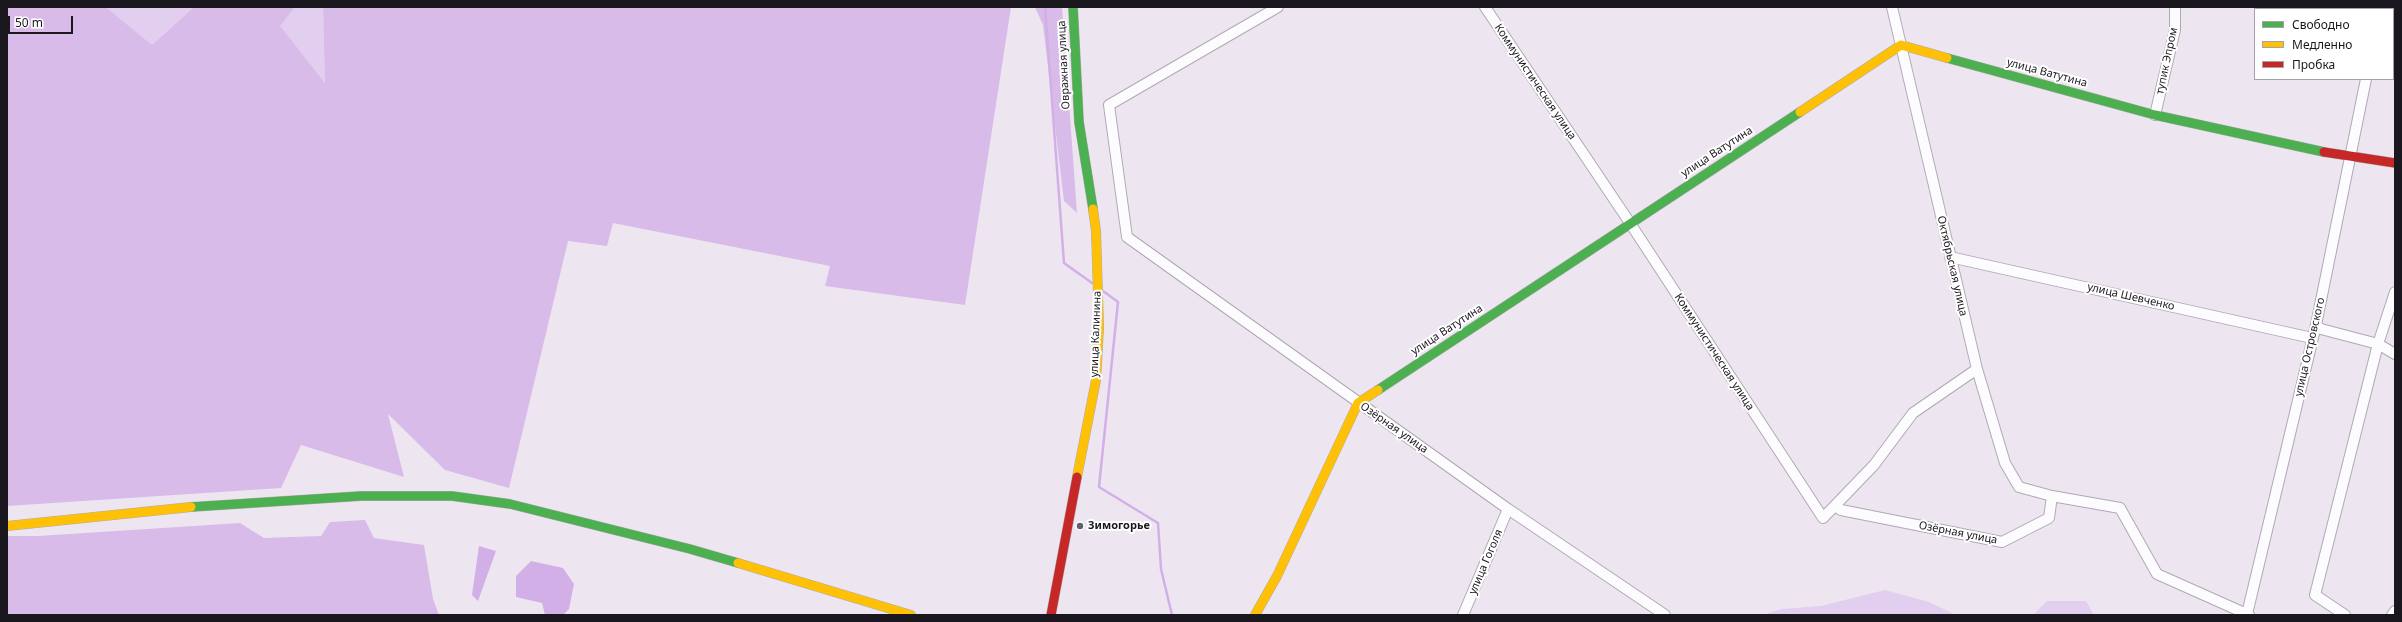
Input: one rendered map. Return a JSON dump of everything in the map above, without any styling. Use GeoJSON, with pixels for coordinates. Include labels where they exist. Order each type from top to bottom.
{"type":"FeatureCollection","features":[{"type":"Feature","properties":{"kind":"street","name":"Овражная улица"},"geometry":{"type":"LineString","coordinates":[[1073,7],[1079,122]]}},
{"type":"Feature","properties":{"kind":"street","name":"Озёрная улица"},"geometry":{"type":"LineString","coordinates":[[1278,7],[1109,105],[1127,237],[1508,509],[1665,615]]}},
{"type":"Feature","properties":{"kind":"street","name":"Коммунистическая улица"},"geometry":{"type":"LineString","coordinates":[[1485,7],[1630,224],[1823,518],[1874,465],[1913,413],[1977,369]]}},
{"type":"Feature","properties":{"kind":"street","name":"Октябрьская улица"},"geometry":{"type":"LineString","coordinates":[[1892,7],[1977,369],[2006,463],[2019,487],[2052,496]]}},
{"type":"Feature","properties":{"kind":"street","name":"тупик Эпром"},"geometry":{"type":"LineString","coordinates":[[2155,115],[2175,30],[2175,7]]}},
{"type":"Feature","properties":{"kind":"street","name":"улица Ватутина"},"geometry":{"type":"LineString","coordinates":[[1358,403],[1901,46],[2155,115],[2349,157],[2395,163]]}},
{"type":"Feature","properties":{"kind":"street","name":"улица Островского"},"geometry":{"type":"LineString","coordinates":[[2248,614],[2316,325],[2366,80]]}},
{"type":"Feature","properties":{"kind":"street","name":"улица Калинина"},"geometry":{"type":"LineString","coordinates":[[1051,615],[1096,380],[1098,335],[1096,231],[1079,122]]}},
{"type":"Feature","properties":{"kind":"street","name":"улица Шевченко"},"geometry":{"type":"LineString","coordinates":[[1950,257],[2312,338]]}},
{"type":"Feature","properties":{"kind":"street"},"geometry":{"type":"LineString","coordinates":[[2345,615],[2316,595],[2378,344],[2395,292]]}},
{"type":"Feature","properties":{"kind":"street"},"geometry":{"type":"LineString","coordinates":[[2316,325],[2321,329],[2378,344],[2395,354]]}},
{"type":"Feature","properties":{"kind":"street"},"geometry":{"type":"LineString","coordinates":[[1256,615],[1277,576],[1358,403]]}},
{"type":"Feature","properties":{"kind":"street"},"geometry":{"type":"LineString","coordinates":[[7,526],[221,504],[361,496],[452,496],[510,504],[682,547],[911,615]]}},
{"type":"Feature","properties":{"kind":"street","name":"Озёрная улица"},"geometry":{"type":"LineString","coordinates":[[1835,506],[1841,510],[2002,542],[2049,518],[2052,496]]}},
{"type":"Feature","properties":{"kind":"street"},"geometry":{"type":"LineString","coordinates":[[2052,496],[2120,508],[2157,574],[2248,614]]}},
{"type":"Feature","properties":{"kind":"street","name":"улица Гоголя"},"geometry":{"type":"LineString","coordinates":[[1463,615],[1508,509]]}},
{"type":"Feature","properties":{"kind":"street"},"geometry":{"type":"LineString","coordinates":[[2392,615],[2395,611]]}},
{"type":"Feature","properties":{"kind":"shaded area"},"geometry":{"type":"Polygon","coordinates":[[[7,7],[106,7],[152,45],[194,7],[295,7],[280,26],[325,83],[323,7],[1011,7],[965,305],[825,286],[830,266],[613,223],[607,246],[568,241],[509,488],[445,470],[388,414],[404,477],[301,445],[281,488],[7,506],[7,7]]]}},
{"type":"Feature","properties":{"kind":"shaded area"},"geometry":{"type":"Polygon","coordinates":[[[106,7],[194,7],[152,45],[106,7]]]}},
{"type":"Feature","properties":{"kind":"shaded area"},"geometry":{"type":"Polygon","coordinates":[[[295,7],[323,7],[325,83],[279,26],[295,7]]]}},
{"type":"Feature","properties":{"kind":"shaded area"},"geometry":{"type":"Polygon","coordinates":[[[1035,7],[1062,7],[1077,213],[1064,201],[1043,25],[1035,7]]]}},
{"type":"Feature","properties":{"kind":"shaded area"},"geometry":{"type":"Polygon","coordinates":[[[365,520],[374,538],[424,545],[433,599],[439,615],[7,615],[7,536],[38,536],[240,523],[264,538],[321,536],[330,522],[365,520]]]}},
{"type":"Feature","properties":{"kind":"shaded area"},"geometry":{"type":"Polygon","coordinates":[[[479,546],[496,551],[478,601],[472,595],[479,546]]]}},
{"type":"Feature","properties":{"kind":"shaded area"},"geometry":{"type":"Polygon","coordinates":[[[531,561],[563,568],[574,584],[569,609],[563,615],[545,615],[542,603],[516,597],[516,576],[531,561]]]}},
{"type":"Feature","properties":{"kind":"shaded area"},"geometry":{"type":"Polygon","coordinates":[[[1885,590],[1929,602],[1956,615],[1763,615],[1781,609],[1821,606],[1885,590]]]}},
{"type":"Feature","properties":{"kind":"shaded area"},"geometry":{"type":"Polygon","coordinates":[[[2047,601],[2086,601],[2094,615],[2033,615],[2047,601]]]}},
{"type":"Feature","properties":{"kind":"waterway"},"geometry":{"type":"LineString","coordinates":[[1045,7],[1064,263],[1092,283]]}},
{"type":"Feature","properties":{"kind":"waterway"},"geometry":{"type":"LineString","coordinates":[[1103,291],[1118,302],[1099,487],[1158,523],[1161,569],[1172,615]]}},
{"type":"Feature","properties":{"kind":"traffic: fast"},"geometry":{"type":"LineString","coordinates":[[1073,7],[1079,122],[1093,209]]}},
{"type":"Feature","properties":{"kind":"traffic: fast"},"geometry":{"type":"LineString","coordinates":[[1947,58],[2155,115],[2324,152]]}},
{"type":"Feature","properties":{"kind":"traffic: fast"},"geometry":{"type":"LineString","coordinates":[[1378,390],[1800,112]]}},
{"type":"Feature","properties":{"kind":"traffic: fast"},"geometry":{"type":"LineString","coordinates":[[191,507],[361,496],[452,496],[510,504],[690,549],[738,563]]}},
{"type":"Feature","properties":{"kind":"traffic: slow"},"geometry":{"type":"LineString","coordinates":[[1800,112],[1901,45],[1947,58]]}},
{"type":"Feature","properties":{"kind":"traffic: slow"},"geometry":{"type":"LineString","coordinates":[[1077,477],[1096,380],[1099,327],[1096,231],[1093,209]]}},
{"type":"Feature","properties":{"kind":"traffic: slow"},"geometry":{"type":"LineString","coordinates":[[1255,615],[1277,576],[1358,403],[1378,390]]}},
{"type":"Feature","properties":{"kind":"traffic: slow"},"geometry":{"type":"LineString","coordinates":[[7,526],[191,507]]}},
{"type":"Feature","properties":{"kind":"traffic: slow"},"geometry":{"type":"LineString","coordinates":[[738,563],[911,615]]}},
{"type":"Feature","properties":{"kind":"traffic: jam"},"geometry":{"type":"LineString","coordinates":[[2324,152],[2395,163]]}},
{"type":"Feature","properties":{"kind":"traffic: jam"},"geometry":{"type":"LineString","coordinates":[[1051,615],[1077,477]]}},
{"type":"Feature","properties":{"kind":"place","name":"Зимогорье"},"geometry":{"type":"Point","coordinates":[1080,526]}}]}
